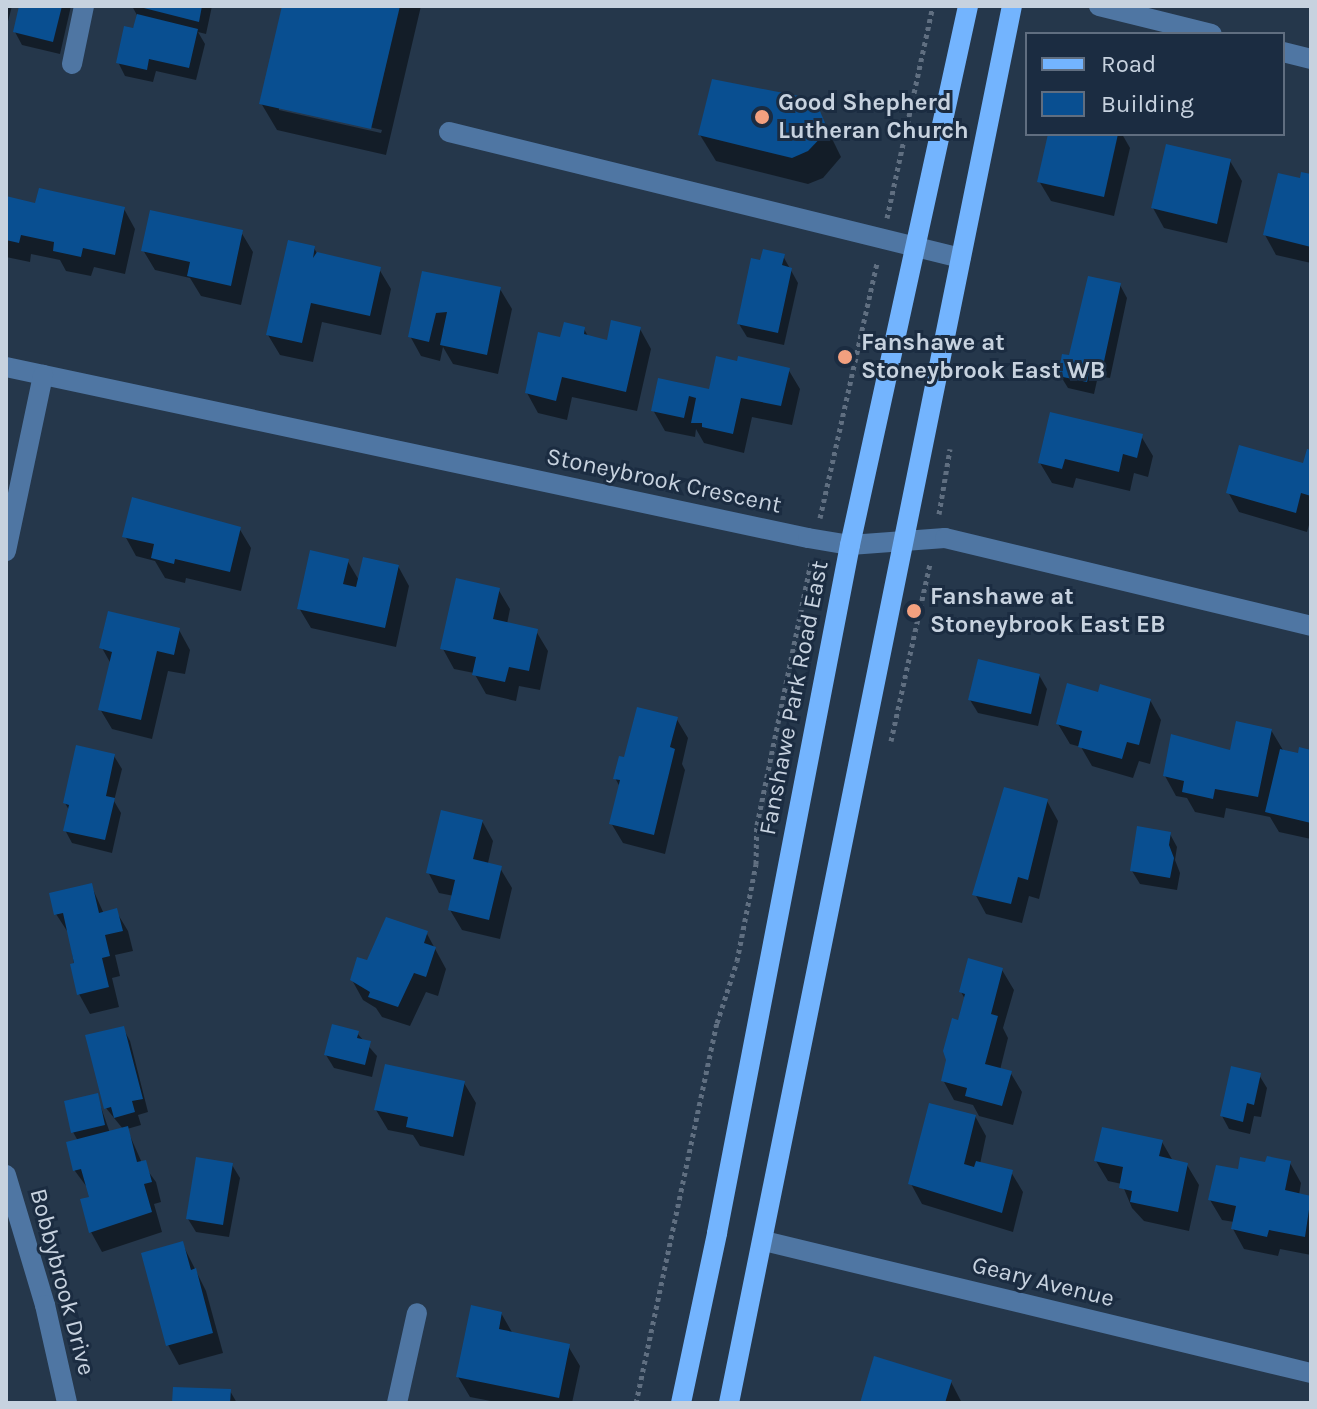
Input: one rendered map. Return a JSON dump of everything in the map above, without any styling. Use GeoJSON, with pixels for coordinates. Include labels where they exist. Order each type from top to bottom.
{"type":"FeatureCollection","features":[{"type":"Feature","properties":{"kind":"main road","name":"Fanshawe Park Road East"},"geometry":{"type":"LineString","coordinates":[[681,1403],[717,1233],[850,545],[968,6]]}},
{"type":"Feature","properties":{"kind":"main road"},"geometry":{"type":"LineString","coordinates":[[729,1403],[1012,6]]}},
{"type":"Feature","properties":{"kind":"street"},"geometry":{"type":"LineString","coordinates":[[72,64],[84,6]]}},
{"type":"Feature","properties":{"kind":"street"},"geometry":{"type":"LineString","coordinates":[[1099,6],[1204,32]]}},
{"type":"Feature","properties":{"kind":"street"},"geometry":{"type":"LineString","coordinates":[[1285,52],[1311,59]]}},
{"type":"Feature","properties":{"kind":"street"},"geometry":{"type":"LineString","coordinates":[[449,132],[961,258]]}},
{"type":"Feature","properties":{"kind":"street","name":"Stoneybrook Crescent"},"geometry":{"type":"LineString","coordinates":[[6,367],[850,545],[903,538],[945,538],[1311,626]]}},
{"type":"Feature","properties":{"kind":"street"},"geometry":{"type":"LineString","coordinates":[[6,551],[43,375]]}},
{"type":"Feature","properties":{"kind":"street","name":"Bobbybrook Drive"},"geometry":{"type":"LineString","coordinates":[[6,1175],[45,1305],[67,1403]]}},
{"type":"Feature","properties":{"kind":"street","name":"Geary Avenue"},"geometry":{"type":"LineString","coordinates":[[764,1241],[1311,1373]]}},
{"type":"Feature","properties":{"kind":"street"},"geometry":{"type":"LineString","coordinates":[[397,1403],[417,1313]]}},
{"type":"Feature","properties":{"kind":"path"},"geometry":{"type":"LineString","coordinates":[[930,21],[933,6]]}},
{"type":"Feature","properties":{"kind":"path"},"geometry":{"type":"LineString","coordinates":[[636,1403],[717,1023],[737,961],[756,864],[757,825],[807,580]]}},
{"type":"Feature","properties":{"kind":"building"},"geometry":{"type":"Polygon","coordinates":[[[19,6],[62,6],[53,42],[13,32],[19,6]]]}},
{"type":"Feature","properties":{"kind":"building"},"geometry":{"type":"Polygon","coordinates":[[[136,6],[202,6],[199,22],[136,6]]]}},
{"type":"Feature","properties":{"kind":"building"},"geometry":{"type":"Polygon","coordinates":[[[282,6],[400,6],[371,129],[259,104],[282,6]]]}},
{"type":"Feature","properties":{"kind":"building"},"geometry":{"type":"Polygon","coordinates":[[[137,14],[198,29],[189,68],[149,59],[147,70],[116,63],[124,26],[133,28],[137,14]]]}},
{"type":"Feature","properties":{"kind":"building","name":"Good Shepherd Lutheran Church"},"geometry":{"type":"Polygon","coordinates":[[[712,79],[804,97],[817,104],[828,130],[808,151],[792,158],[698,135],[712,79]]]}},
{"type":"Feature","properties":{"kind":"building"},"geometry":{"type":"Polygon","coordinates":[[[1048,136],[1118,136],[1104,197],[1037,182],[1048,136]]]}},
{"type":"Feature","properties":{"kind":"building"},"geometry":{"type":"Polygon","coordinates":[[[1166,144],[1231,159],[1217,224],[1151,208],[1166,144]]]}},
{"type":"Feature","properties":{"kind":"building"},"geometry":{"type":"Polygon","coordinates":[[[1301,172],[1311,174],[1311,247],[1263,235],[1278,173],[1300,178],[1301,172]]]}},
{"type":"Feature","properties":{"kind":"building"},"geometry":{"type":"Polygon","coordinates":[[[39,188],[125,207],[115,255],[83,248],[81,257],[53,251],[54,242],[21,235],[19,243],[6,240],[6,196],[35,203],[39,188]]]}},
{"type":"Feature","properties":{"kind":"building"},"geometry":{"type":"Polygon","coordinates":[[[150,210],[243,230],[231,286],[187,276],[190,262],[141,251],[150,210]]]}},
{"type":"Feature","properties":{"kind":"building"},"geometry":{"type":"Polygon","coordinates":[[[288,240],[315,246],[313,258],[317,252],[381,267],[370,316],[311,303],[302,343],[266,335],[288,240]]]}},
{"type":"Feature","properties":{"kind":"building"},"geometry":{"type":"Polygon","coordinates":[[[763,249],[785,254],[782,265],[792,268],[778,333],[737,324],[751,258],[760,260],[763,249]]]}},
{"type":"Feature","properties":{"kind":"building"},"geometry":{"type":"Polygon","coordinates":[[[422,271],[501,287],[487,355],[440,345],[447,312],[436,313],[429,342],[408,337],[422,271]]]}},
{"type":"Feature","properties":{"kind":"building"},"geometry":{"type":"Polygon","coordinates":[[[1088,276],[1121,283],[1103,366],[1091,364],[1087,382],[1058,376],[1062,354],[1069,355],[1088,276]]]}},
{"type":"Feature","properties":{"kind":"building"},"geometry":{"type":"Polygon","coordinates":[[[611,320],[641,327],[626,392],[562,377],[556,401],[525,393],[538,332],[560,337],[564,322],[585,327],[584,334],[607,340],[611,320]]]}},
{"type":"Feature","properties":{"kind":"building"},"geometry":{"type":"Polygon","coordinates":[[[716,356],[737,361],[738,356],[790,368],[781,406],[741,398],[733,434],[702,427],[702,423],[691,423],[696,398],[689,396],[684,418],[651,411],[658,378],[709,389],[716,356]]]}},
{"type":"Feature","properties":{"kind":"building"},"geometry":{"type":"Polygon","coordinates":[[[1050,412],[1143,434],[1137,458],[1123,454],[1119,472],[1065,459],[1062,469],[1038,463],[1050,412]]]}},
{"type":"Feature","properties":{"kind":"building"},"geometry":{"type":"Polygon","coordinates":[[[1239,445],[1303,463],[1307,449],[1311,450],[1311,496],[1301,493],[1296,513],[1226,493],[1239,445]]]}},
{"type":"Feature","properties":{"kind":"building"},"geometry":{"type":"Polygon","coordinates":[[[132,497],[241,527],[230,572],[175,559],[174,564],[151,558],[154,544],[122,537],[132,497]]]}},
{"type":"Feature","properties":{"kind":"building"},"geometry":{"type":"Polygon","coordinates":[[[310,550],[349,559],[343,584],[356,587],[363,557],[399,565],[385,628],[297,609],[310,550]]]}},
{"type":"Feature","properties":{"kind":"building"},"geometry":{"type":"Polygon","coordinates":[[[456,578],[500,588],[493,619],[538,629],[529,671],[509,667],[505,682],[472,675],[476,657],[440,649],[456,578]]]}},
{"type":"Feature","properties":{"kind":"building"},"geometry":{"type":"Polygon","coordinates":[[[108,611],[180,628],[174,655],[157,651],[141,720],[98,710],[112,652],[99,648],[108,611]]]}},
{"type":"Feature","properties":{"kind":"building"},"geometry":{"type":"Polygon","coordinates":[[[978,659],[1040,674],[1031,714],[968,700],[978,659]]]}},
{"type":"Feature","properties":{"kind":"building"},"geometry":{"type":"Polygon","coordinates":[[[1067,683],[1098,692],[1100,684],[1151,699],[1139,745],[1127,742],[1122,759],[1078,747],[1082,731],[1056,724],[1067,683]]]}},
{"type":"Feature","properties":{"kind":"building"},"geometry":{"type":"Polygon","coordinates":[[[637,707],[678,717],[670,747],[675,749],[654,835],[609,824],[620,780],[613,779],[619,756],[624,757],[637,707]]]}},
{"type":"Feature","properties":{"kind":"building"},"geometry":{"type":"Polygon","coordinates":[[[1236,721],[1272,729],[1258,797],[1215,789],[1213,799],[1182,792],[1184,781],[1163,776],[1171,734],[1230,750],[1236,721]]]}},
{"type":"Feature","properties":{"kind":"building"},"geometry":{"type":"Polygon","coordinates":[[[76,745],[115,754],[106,796],[115,798],[105,840],[63,831],[69,805],[63,803],[76,745]]]}},
{"type":"Feature","properties":{"kind":"building"},"geometry":{"type":"Polygon","coordinates":[[[1299,747],[1311,750],[1311,823],[1265,812],[1280,749],[1298,753],[1299,747]]]}},
{"type":"Feature","properties":{"kind":"building"},"geometry":{"type":"Polygon","coordinates":[[[1004,787],[1048,799],[1028,880],[1018,877],[1011,904],[972,895],[1004,787]]]}},
{"type":"Feature","properties":{"kind":"building"},"geometry":{"type":"Polygon","coordinates":[[[441,810],[483,820],[473,859],[502,866],[489,920],[448,910],[455,880],[426,873],[441,810]]]}},
{"type":"Feature","properties":{"kind":"building"},"geometry":{"type":"Polygon","coordinates":[[[1137,826],[1171,832],[1169,845],[1174,858],[1170,878],[1130,871],[1137,826]]]}},
{"type":"Feature","properties":{"kind":"building"},"geometry":{"type":"Polygon","coordinates":[[[92,883],[99,913],[117,908],[123,931],[105,935],[110,956],[102,958],[109,987],[77,995],[70,964],[74,963],[63,913],[54,915],[49,893],[92,883]]]}},
{"type":"Feature","properties":{"kind":"building"},"geometry":{"type":"Polygon","coordinates":[[[386,917],[428,931],[424,943],[436,947],[426,977],[414,973],[398,1007],[368,997],[370,992],[350,980],[357,957],[367,960],[386,917]]]}},
{"type":"Feature","properties":{"kind":"building"},"geometry":{"type":"Polygon","coordinates":[[[968,958],[1003,968],[991,1014],[998,1016],[985,1064],[1012,1071],[1002,1106],[965,1096],[967,1088],[941,1081],[946,1060],[943,1051],[952,1018],[958,1020],[965,994],[959,992],[968,958]]]}},
{"type":"Feature","properties":{"kind":"building"},"geometry":{"type":"Polygon","coordinates":[[[332,1024],[359,1031],[357,1038],[371,1041],[365,1065],[324,1055],[332,1024]]]}},
{"type":"Feature","properties":{"kind":"building"},"geometry":{"type":"Polygon","coordinates":[[[124,1026],[143,1099],[132,1101],[135,1112],[114,1118],[111,1107],[104,1109],[85,1035],[124,1026]]]}},
{"type":"Feature","properties":{"kind":"building"},"geometry":{"type":"Polygon","coordinates":[[[385,1064],[465,1081],[453,1137],[406,1127],[408,1117],[374,1110],[385,1064]]]}},
{"type":"Feature","properties":{"kind":"building"},"geometry":{"type":"Polygon","coordinates":[[[1231,1066],[1261,1073],[1254,1105],[1247,1103],[1243,1122],[1220,1116],[1231,1066]]]}},
{"type":"Feature","properties":{"kind":"building"},"geometry":{"type":"Polygon","coordinates":[[[98,1093],[105,1125],[71,1133],[64,1101],[98,1093]]]}},
{"type":"Feature","properties":{"kind":"building"},"geometry":{"type":"Polygon","coordinates":[[[929,1103],[976,1115],[964,1164],[974,1167],[976,1161],[1013,1170],[1002,1213],[908,1184],[929,1103]]]}},
{"type":"Feature","properties":{"kind":"building"},"geometry":{"type":"Polygon","coordinates":[[[128,1126],[137,1162],[146,1160],[152,1182],[144,1184],[152,1212],[89,1233],[80,1199],[89,1197],[81,1169],[73,1171],[66,1142],[128,1126]]]}},
{"type":"Feature","properties":{"kind":"building"},"geometry":{"type":"Polygon","coordinates":[[[1102,1127],[1163,1140],[1159,1156],[1188,1163],[1178,1212],[1130,1202],[1132,1191],[1119,1188],[1123,1167],[1094,1161],[1102,1127]]]}},
{"type":"Feature","properties":{"kind":"building"},"geometry":{"type":"Polygon","coordinates":[[[1267,1156],[1291,1161],[1285,1190],[1311,1196],[1305,1237],[1269,1230],[1267,1237],[1231,1229],[1236,1206],[1208,1200],[1216,1165],[1238,1169],[1240,1157],[1265,1162],[1267,1156]]]}},
{"type":"Feature","properties":{"kind":"building"},"geometry":{"type":"Polygon","coordinates":[[[196,1157],[233,1163],[223,1225],[186,1219],[196,1157]]]}},
{"type":"Feature","properties":{"kind":"building"},"geometry":{"type":"Polygon","coordinates":[[[183,1241],[191,1270],[196,1268],[213,1333],[166,1346],[141,1253],[183,1241]]]}},
{"type":"Feature","properties":{"kind":"building"},"geometry":{"type":"Polygon","coordinates":[[[471,1305],[502,1312],[499,1329],[570,1344],[559,1398],[456,1377],[471,1305]]]}},
{"type":"Feature","properties":{"kind":"building"},"geometry":{"type":"Polygon","coordinates":[[[874,1356],[952,1380],[945,1403],[860,1403],[874,1356]]]}},
{"type":"Feature","properties":{"kind":"building"},"geometry":{"type":"Polygon","coordinates":[[[173,1387],[231,1389],[230,1403],[172,1403],[173,1387]]]}},
{"type":"Feature","properties":{"kind":"place","name":"Good Shepherd Lutheran Church"},"geometry":{"type":"Point","coordinates":[762,117]}},
{"type":"Feature","properties":{"kind":"place","name":"Fanshawe at Stoneybrook East WB"},"geometry":{"type":"Point","coordinates":[845,357]}},
{"type":"Feature","properties":{"kind":"place","name":"Fanshawe at Stoneybrook East EB"},"geometry":{"type":"Point","coordinates":[914,611]}}]}
